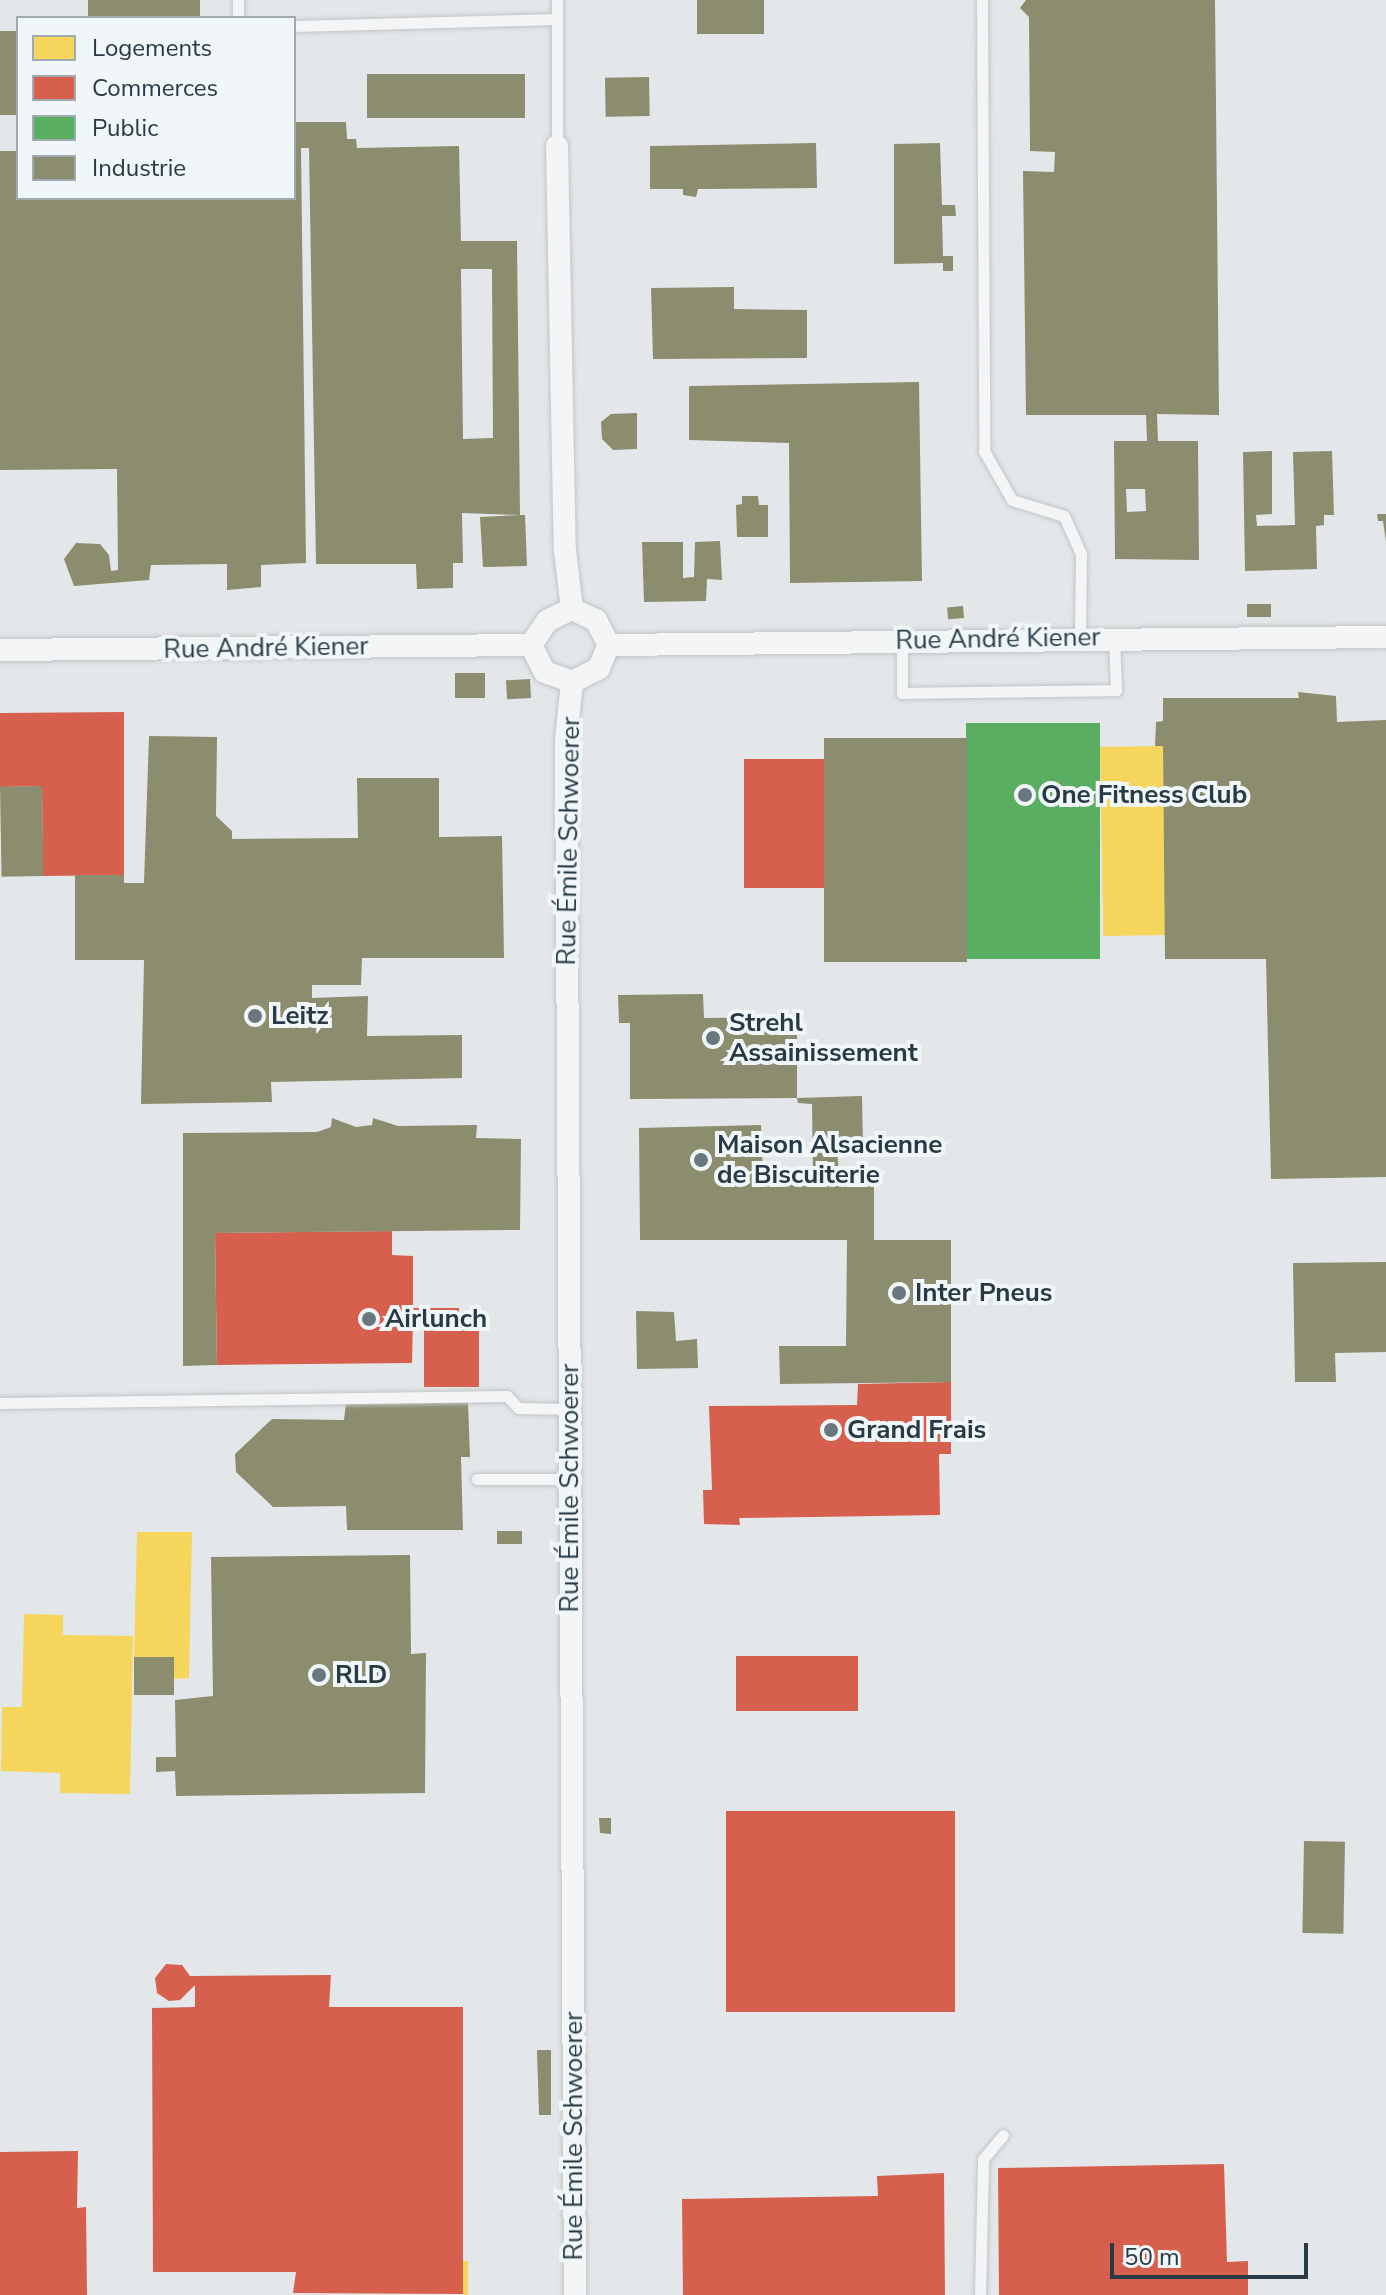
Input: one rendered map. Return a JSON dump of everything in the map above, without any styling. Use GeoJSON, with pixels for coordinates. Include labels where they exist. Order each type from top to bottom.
{"type":"FeatureCollection","features":[{"type":"Feature","properties":{"kind":"street"},"geometry":{"type":"LineString","coordinates":[[557,146],[565,551],[572,609]]}},
{"type":"Feature","properties":{"kind":"street"},"geometry":{"type":"LineString","coordinates":[[572,609],[596,620],[609,645],[599,668],[572,682],[545,672],[531,645],[547,621],[572,609]]}},
{"type":"Feature","properties":{"kind":"street","name":"Rue André Kiener"},"geometry":{"type":"LineString","coordinates":[[609,645],[1386,637]]}},
{"type":"Feature","properties":{"kind":"street","name":"Rue André Kiener"},"geometry":{"type":"LineString","coordinates":[[0,650],[531,645]]}},
{"type":"Feature","properties":{"kind":"street","name":"Rue Émile Schwoerer"},"geometry":{"type":"LineString","coordinates":[[572,682],[566,740],[575,2295]]}},
{"type":"Feature","properties":{"kind":"lane"},"geometry":{"type":"LineString","coordinates":[[557,0],[557,146]]}},
{"type":"Feature","properties":{"kind":"lane"},"geometry":{"type":"LineString","coordinates":[[982,0],[984,451],[1012,500],[1064,516],[1081,554],[1080,639]]}},
{"type":"Feature","properties":{"kind":"lane"},"geometry":{"type":"LineString","coordinates":[[296,26],[557,19]]}},
{"type":"Feature","properties":{"kind":"lane"},"geometry":{"type":"LineString","coordinates":[[902,640],[902,693],[1116,690],[1114,638]]}},
{"type":"Feature","properties":{"kind":"lane"},"geometry":{"type":"LineString","coordinates":[[0,1403],[507,1396],[518,1408],[570,1409]]}},
{"type":"Feature","properties":{"kind":"lane"},"geometry":{"type":"LineString","coordinates":[[477,1479],[570,1479]]}},
{"type":"Feature","properties":{"kind":"lane"},"geometry":{"type":"LineString","coordinates":[[980,2295],[983,2159],[1003,2135]]}},
{"type":"Feature","properties":{"kind":"building: Logements"},"geometry":{"type":"Polygon","coordinates":[[[1163,746],[1166,935],[1103,936],[1100,747],[1163,746]]]}},
{"type":"Feature","properties":{"kind":"building: Logements"},"geometry":{"type":"Polygon","coordinates":[[[137,1532],[192,1532],[189,1678],[174,1679],[174,1657],[134,1657],[137,1532]]]}},
{"type":"Feature","properties":{"kind":"building: Logements"},"geometry":{"type":"Polygon","coordinates":[[[24,1614],[63,1615],[63,1635],[133,1636],[130,1794],[60,1793],[60,1773],[1,1771],[2,1707],[22,1707],[24,1614]]]}},
{"type":"Feature","properties":{"kind":"building: Logements"},"geometry":{"type":"Polygon","coordinates":[[[463,2261],[468,2261],[468,2295],[463,2295],[463,2261]]]}},
{"type":"Feature","properties":{"kind":"building: Commerces"},"geometry":{"type":"Polygon","coordinates":[[[124,712],[124,875],[43,876],[42,786],[0,787],[0,713],[124,712]]]}},
{"type":"Feature","properties":{"kind":"building: Commerces"},"geometry":{"type":"Polygon","coordinates":[[[744,759],[824,759],[824,888],[744,888],[744,759]]]}},
{"type":"Feature","properties":{"kind":"building: Commerces"},"geometry":{"type":"Polygon","coordinates":[[[392,1231],[392,1255],[413,1256],[413,1308],[459,1308],[459,1321],[479,1321],[479,1387],[424,1387],[424,1320],[413,1320],[412,1363],[217,1365],[215,1233],[392,1231]]]}},
{"type":"Feature","properties":{"kind":"building: Commerces","name":"Grand Frais"},"geometry":{"type":"Polygon","coordinates":[[[951,1382],[951,1454],[939,1454],[940,1515],[739,1518],[740,1525],[704,1524],[703,1490],[712,1490],[709,1406],[857,1405],[858,1384],[951,1382]]]}},
{"type":"Feature","properties":{"kind":"building: Commerces"},"geometry":{"type":"Polygon","coordinates":[[[736,1656],[858,1656],[858,1711],[736,1711],[736,1656]]]}},
{"type":"Feature","properties":{"kind":"building: Commerces"},"geometry":{"type":"Polygon","coordinates":[[[726,1811],[955,1811],[955,2012],[726,2012],[726,1811]]]}},
{"type":"Feature","properties":{"kind":"building: Commerces"},"geometry":{"type":"Polygon","coordinates":[[[166,1964],[182,1965],[190,1976],[331,1975],[329,2007],[463,2007],[463,2294],[293,2293],[296,2272],[153,2272],[152,2008],[195,2007],[195,1985],[180,2000],[169,2001],[157,1993],[155,1978],[166,1964]]]}},
{"type":"Feature","properties":{"kind":"building: Commerces"},"geometry":{"type":"Polygon","coordinates":[[[78,2151],[77,2208],[86,2207],[87,2295],[0,2295],[0,2152],[78,2151]]]}},
{"type":"Feature","properties":{"kind":"building: Commerces"},"geometry":{"type":"Polygon","coordinates":[[[1224,2164],[1227,2262],[1248,2261],[1248,2295],[999,2295],[998,2168],[1224,2164]]]}},
{"type":"Feature","properties":{"kind":"building: Commerces"},"geometry":{"type":"Polygon","coordinates":[[[944,2173],[945,2295],[683,2295],[682,2199],[878,2196],[877,2176],[944,2173]]]}},
{"type":"Feature","properties":{"kind":"building: Public"},"geometry":{"type":"Polygon","coordinates":[[[966,723],[1100,723],[1100,959],[966,959],[966,723]]]}},
{"type":"Feature","properties":{"kind":"building: Industrie"},"geometry":{"type":"Polygon","coordinates":[[[88,0],[200,0],[200,16],[88,16],[88,0]]]}},
{"type":"Feature","properties":{"kind":"building: Industrie"},"geometry":{"type":"Polygon","coordinates":[[[697,0],[764,0],[764,34],[697,34],[697,0]]]}},
{"type":"Feature","properties":{"kind":"building: Industrie"},"geometry":{"type":"Polygon","coordinates":[[[1026,0],[1215,0],[1219,415],[1157,414],[1158,441],[1198,441],[1199,560],[1115,559],[1114,441],[1147,441],[1146,415],[1026,415],[1023,171],[1054,172],[1055,152],[1030,151],[1029,17],[1020,8],[1026,0]],[[1126,489],[1127,512],[1146,511],[1145,489],[1126,489]]]}},
{"type":"Feature","properties":{"kind":"building: Industrie"},"geometry":{"type":"Polygon","coordinates":[[[0,31],[16,31],[16,115],[0,115],[0,31]]]}},
{"type":"Feature","properties":{"kind":"building: Industrie"},"geometry":{"type":"Polygon","coordinates":[[[367,74],[525,74],[525,118],[367,118],[367,74]]]}},
{"type":"Feature","properties":{"kind":"building: Industrie"},"geometry":{"type":"Polygon","coordinates":[[[649,77],[650,116],[606,117],[605,78],[649,77]]]}},
{"type":"Feature","properties":{"kind":"building: Industrie"},"geometry":{"type":"Polygon","coordinates":[[[296,122],[346,122],[347,139],[356,139],[357,148],[459,146],[461,241],[517,241],[520,515],[462,513],[463,563],[453,563],[453,588],[417,589],[416,564],[316,564],[309,148],[301,148],[306,563],[261,565],[261,587],[227,590],[227,564],[151,565],[149,580],[74,586],[64,559],[76,543],[100,544],[109,555],[111,571],[118,570],[117,469],[0,470],[0,151],[16,151],[16,200],[296,200],[296,122]],[[461,269],[463,439],[493,438],[492,269],[461,269]]]}},
{"type":"Feature","properties":{"kind":"building: Industrie"},"geometry":{"type":"Polygon","coordinates":[[[816,143],[817,188],[698,189],[696,197],[683,195],[683,189],[650,189],[650,146],[816,143]]]}},
{"type":"Feature","properties":{"kind":"building: Industrie"},"geometry":{"type":"Polygon","coordinates":[[[940,143],[942,205],[955,205],[956,216],[942,216],[943,256],[953,256],[953,271],[943,271],[943,263],[894,264],[894,144],[940,143]]]}},
{"type":"Feature","properties":{"kind":"building: Industrie"},"geometry":{"type":"Polygon","coordinates":[[[734,287],[734,309],[807,310],[807,358],[653,359],[651,288],[734,287]]]}},
{"type":"Feature","properties":{"kind":"building: Industrie"},"geometry":{"type":"Polygon","coordinates":[[[919,382],[922,581],[790,583],[789,443],[689,440],[689,386],[919,382]]]}},
{"type":"Feature","properties":{"kind":"building: Industrie"},"geometry":{"type":"Polygon","coordinates":[[[637,413],[637,449],[613,450],[602,439],[601,422],[611,414],[637,413]]]}},
{"type":"Feature","properties":{"kind":"building: Industrie"},"geometry":{"type":"Polygon","coordinates":[[[1272,451],[1272,514],[1256,515],[1257,526],[1295,525],[1293,452],[1332,451],[1334,515],[1324,515],[1324,525],[1316,526],[1317,569],[1245,571],[1243,452],[1272,451]]]}},
{"type":"Feature","properties":{"kind":"building: Industrie"},"geometry":{"type":"Polygon","coordinates":[[[742,496],[758,496],[759,505],[768,505],[768,537],[737,537],[736,505],[742,504],[742,496]]]}},
{"type":"Feature","properties":{"kind":"building: Industrie"},"geometry":{"type":"Polygon","coordinates":[[[1377,514],[1386,514],[1386,542],[1383,521],[1378,521],[1377,514]]]}},
{"type":"Feature","properties":{"kind":"building: Industrie"},"geometry":{"type":"Polygon","coordinates":[[[525,515],[527,566],[483,567],[480,517],[525,515]]]}},
{"type":"Feature","properties":{"kind":"building: Industrie"},"geometry":{"type":"Polygon","coordinates":[[[720,541],[722,580],[707,579],[706,601],[644,602],[642,542],[683,542],[683,578],[694,577],[695,542],[720,541]]]}},
{"type":"Feature","properties":{"kind":"building: Industrie"},"geometry":{"type":"Polygon","coordinates":[[[1247,604],[1271,604],[1271,617],[1247,617],[1247,604]]]}},
{"type":"Feature","properties":{"kind":"building: Industrie"},"geometry":{"type":"Polygon","coordinates":[[[963,606],[964,618],[948,619],[947,607],[963,606]]]}},
{"type":"Feature","properties":{"kind":"building: Industrie"},"geometry":{"type":"Polygon","coordinates":[[[455,673],[485,673],[485,698],[455,698],[455,673]]]}},
{"type":"Feature","properties":{"kind":"building: Industrie"},"geometry":{"type":"Polygon","coordinates":[[[530,679],[531,698],[507,699],[506,680],[530,679]]]}},
{"type":"Feature","properties":{"kind":"building: Industrie"},"geometry":{"type":"Polygon","coordinates":[[[1298,692],[1336,696],[1337,722],[1386,720],[1386,1177],[1271,1179],[1266,959],[1165,959],[1163,746],[1155,746],[1156,722],[1163,721],[1163,698],[1299,698],[1298,692]]]}},
{"type":"Feature","properties":{"kind":"building: Industrie"},"geometry":{"type":"Polygon","coordinates":[[[149,736],[217,737],[216,816],[232,831],[232,839],[358,838],[357,778],[439,778],[439,837],[502,836],[504,958],[362,958],[361,985],[312,985],[312,998],[368,996],[367,1036],[462,1035],[462,1078],[271,1082],[272,1102],[141,1104],[144,960],[75,960],[75,875],[124,875],[124,883],[144,883],[149,736]]]}},
{"type":"Feature","properties":{"kind":"building: Industrie"},"geometry":{"type":"Polygon","coordinates":[[[824,738],[967,738],[967,962],[824,962],[824,738]]]}},
{"type":"Feature","properties":{"kind":"building: Industrie"},"geometry":{"type":"Polygon","coordinates":[[[42,786],[44,876],[2,877],[0,787],[42,786]]]}},
{"type":"Feature","properties":{"kind":"building: Industrie","name":"Strehl Assainissement"},"geometry":{"type":"Polygon","coordinates":[[[703,994],[704,1018],[797,1017],[797,1098],[630,1099],[630,1023],[619,1023],[618,995],[703,994]]]}},
{"type":"Feature","properties":{"kind":"building: Industrie"},"geometry":{"type":"Polygon","coordinates":[[[862,1096],[863,1147],[837,1148],[839,1176],[874,1175],[874,1240],[951,1240],[951,1382],[780,1384],[779,1346],[846,1346],[847,1240],[640,1240],[639,1128],[761,1125],[763,1175],[813,1173],[812,1104],[798,1103],[797,1098],[862,1096]]]}},
{"type":"Feature","properties":{"kind":"building: Industrie"},"geometry":{"type":"Polygon","coordinates":[[[332,1118],[356,1127],[372,1125],[373,1118],[398,1126],[477,1125],[476,1138],[521,1139],[520,1230],[215,1233],[217,1365],[183,1366],[183,1133],[317,1132],[331,1127],[332,1118]]]}},
{"type":"Feature","properties":{"kind":"building: Industrie"},"geometry":{"type":"Polygon","coordinates":[[[1386,1262],[1386,1352],[1335,1353],[1336,1382],[1295,1382],[1293,1263],[1386,1262]]]}},
{"type":"Feature","properties":{"kind":"building: Industrie"},"geometry":{"type":"Polygon","coordinates":[[[636,1311],[674,1312],[676,1341],[697,1339],[698,1368],[637,1369],[636,1311]]]}},
{"type":"Feature","properties":{"kind":"building: Industrie"},"geometry":{"type":"Polygon","coordinates":[[[468,1402],[470,1457],[461,1457],[463,1530],[347,1530],[346,1506],[273,1507],[236,1472],[235,1454],[272,1419],[344,1420],[346,1403],[468,1402]]]}},
{"type":"Feature","properties":{"kind":"building: Industrie"},"geometry":{"type":"Polygon","coordinates":[[[497,1531],[522,1531],[522,1544],[497,1544],[497,1531]]]}},
{"type":"Feature","properties":{"kind":"building: Industrie","name":"RLD"},"geometry":{"type":"Polygon","coordinates":[[[410,1555],[411,1654],[426,1653],[425,1793],[176,1796],[175,1771],[156,1772],[156,1757],[176,1757],[175,1700],[213,1696],[211,1557],[410,1555]]]}},
{"type":"Feature","properties":{"kind":"building: Industrie"},"geometry":{"type":"Polygon","coordinates":[[[134,1657],[174,1657],[174,1695],[134,1695],[134,1657]]]}},
{"type":"Feature","properties":{"kind":"building: Industrie"},"geometry":{"type":"Polygon","coordinates":[[[599,1818],[611,1818],[611,1834],[600,1833],[599,1818]]]}},
{"type":"Feature","properties":{"kind":"building: Industrie"},"geometry":{"type":"Polygon","coordinates":[[[1304,1841],[1345,1842],[1343,1934],[1302,1933],[1304,1841]]]}},
{"type":"Feature","properties":{"kind":"building: Industrie"},"geometry":{"type":"Polygon","coordinates":[[[537,2050],[551,2050],[551,2115],[539,2115],[537,2050]]]}},
{"type":"Feature","properties":{"kind":"place","name":"One Fitness Club"},"geometry":{"type":"Point","coordinates":[1025,795]}},
{"type":"Feature","properties":{"kind":"place","name":"Leitz"},"geometry":{"type":"Point","coordinates":[255,1016]}},
{"type":"Feature","properties":{"kind":"place","name":"Strehl Assainissement"},"geometry":{"type":"Point","coordinates":[713,1038]}},
{"type":"Feature","properties":{"kind":"place","name":"Maison Alsacienne de Biscuiterie"},"geometry":{"type":"Point","coordinates":[701,1160]}},
{"type":"Feature","properties":{"kind":"place","name":"Inter Pneus"},"geometry":{"type":"Point","coordinates":[899,1293]}},
{"type":"Feature","properties":{"kind":"place","name":"Airlunch"},"geometry":{"type":"Point","coordinates":[369,1319]}},
{"type":"Feature","properties":{"kind":"place","name":"Grand Frais"},"geometry":{"type":"Point","coordinates":[831,1430]}},
{"type":"Feature","properties":{"kind":"place","name":"RLD"},"geometry":{"type":"Point","coordinates":[319,1675]}}]}
